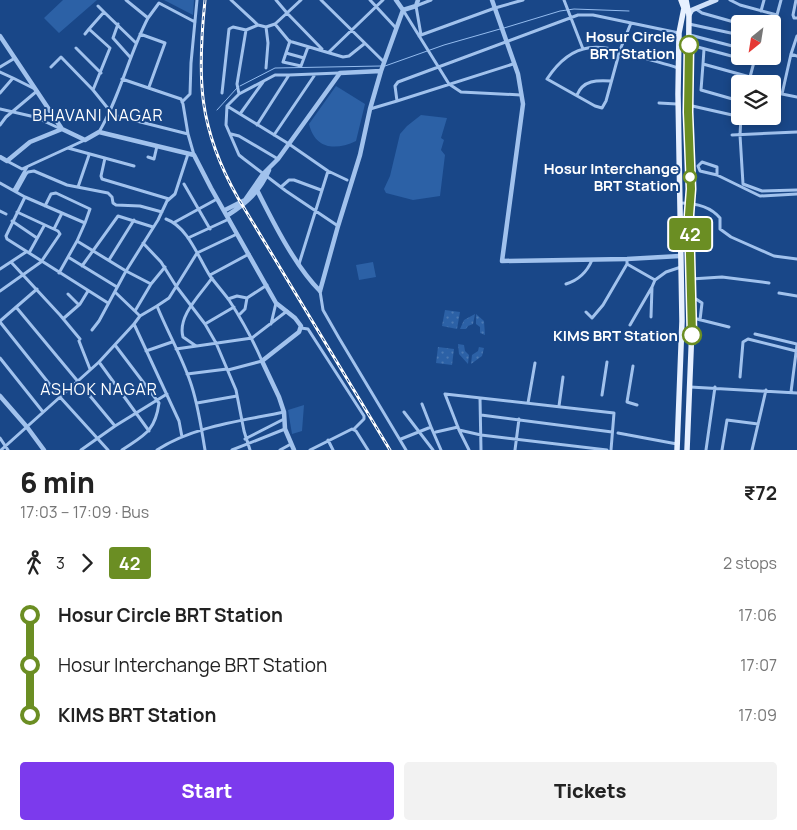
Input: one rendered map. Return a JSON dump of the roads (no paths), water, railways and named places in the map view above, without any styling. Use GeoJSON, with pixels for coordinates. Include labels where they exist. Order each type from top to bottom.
{"type":"FeatureCollection","features":[{"type":"Feature","properties":{"kind":"main road"},"geometry":{"type":"LineString","coordinates":[[686,6],[690,11],[710,0]]}},
{"type":"Feature","properties":{"kind":"main road"},"geometry":{"type":"LineString","coordinates":[[686,6],[698,7],[716,0]]}},
{"type":"Feature","properties":{"kind":"main road"},"geometry":{"type":"LineString","coordinates":[[686,6],[689,24],[688,105],[692,318],[687,450]]}},
{"type":"Feature","properties":{"kind":"main road"},"geometry":{"type":"LineString","coordinates":[[677,447],[682,322],[678,68],[679,33],[686,6]]}},
{"type":"Feature","properties":{"kind":"street"},"geometry":{"type":"LineString","coordinates":[[126,0],[148,18]]}},
{"type":"Feature","properties":{"kind":"street"},"geometry":{"type":"LineString","coordinates":[[182,102],[190,94],[197,0]]}},
{"type":"Feature","properties":{"kind":"street"},"geometry":{"type":"LineString","coordinates":[[231,0],[258,25],[266,27],[275,24],[302,0]]}},
{"type":"Feature","properties":{"kind":"street"},"geometry":{"type":"LineString","coordinates":[[276,0],[322,50]]}},
{"type":"Feature","properties":{"kind":"street"},"geometry":{"type":"LineString","coordinates":[[321,0],[384,63]]}},
{"type":"Feature","properties":{"kind":"street"},"geometry":{"type":"LineString","coordinates":[[370,0],[396,28]]}},
{"type":"Feature","properties":{"kind":"street"},"geometry":{"type":"LineString","coordinates":[[329,52],[383,0]]}},
{"type":"Feature","properties":{"kind":"street"},"geometry":{"type":"LineString","coordinates":[[396,0],[449,84],[461,92],[522,95]]}},
{"type":"Feature","properties":{"kind":"street"},"geometry":{"type":"LineString","coordinates":[[418,0],[416,6],[420,36]]}},
{"type":"Feature","properties":{"kind":"street"},"geometry":{"type":"LineString","coordinates":[[402,10],[431,0]]}},
{"type":"Feature","properties":{"kind":"street"},"geometry":{"type":"LineString","coordinates":[[492,0],[518,74],[522,95],[522,120],[502,260],[627,262],[680,256]]}},
{"type":"Feature","properties":{"kind":"street"},"geometry":{"type":"LineString","coordinates":[[420,36],[495,8],[523,0]]}},
{"type":"Feature","properties":{"kind":"street"},"geometry":{"type":"LineString","coordinates":[[564,0],[583,49]]}},
{"type":"Feature","properties":{"kind":"street"},"geometry":{"type":"LineString","coordinates":[[730,0],[777,15],[781,0]]}},
{"type":"Feature","properties":{"kind":"street"},"geometry":{"type":"LineString","coordinates":[[761,11],[764,0]]}},
{"type":"Feature","properties":{"kind":"street"},"geometry":{"type":"LineString","coordinates":[[796,0],[793,15],[794,18],[797,18]]}},
{"type":"Feature","properties":{"kind":"street"},"geometry":{"type":"LineString","coordinates":[[0,157],[20,169],[99,132],[110,113],[140,34],[148,18],[159,3],[195,22]]}},
{"type":"Feature","properties":{"kind":"street"},"geometry":{"type":"LineString","coordinates":[[98,6],[136,43]]}},
{"type":"Feature","properties":{"kind":"street"},"geometry":{"type":"LineString","coordinates":[[698,7],[702,13],[731,21]]}},
{"type":"Feature","properties":{"kind":"street"},"geometry":{"type":"LineString","coordinates":[[402,10],[381,70],[360,155],[320,291],[323,310],[406,450]]}},
{"type":"Feature","properties":{"kind":"street"},"geometry":{"type":"LineString","coordinates":[[85,34],[104,12]]}},
{"type":"Feature","properties":{"kind":"street"},"geometry":{"type":"LineString","coordinates":[[398,101],[395,86],[398,82],[570,16],[593,15],[679,33]]}},
{"type":"Feature","properties":{"kind":"street"},"geometry":{"type":"LineString","coordinates":[[631,23],[620,50],[606,101],[602,108],[594,106],[547,79],[556,65],[565,57],[583,49],[600,47],[620,50],[678,68]]}},
{"type":"Feature","properties":{"kind":"street"},"geometry":{"type":"LineString","coordinates":[[93,90],[118,24]]}},
{"type":"Feature","properties":{"kind":"street"},"geometry":{"type":"LineString","coordinates":[[275,24],[284,37],[290,41],[346,57],[364,44]]}},
{"type":"Feature","properties":{"kind":"street"},"geometry":{"type":"LineString","coordinates":[[689,24],[731,33]]}},
{"type":"Feature","properties":{"kind":"street"},"geometry":{"type":"LineString","coordinates":[[222,93],[229,29],[233,27],[246,30],[258,25]]}},
{"type":"Feature","properties":{"kind":"street"},"geometry":{"type":"LineString","coordinates":[[266,27],[268,43],[266,68]]}},
{"type":"Feature","properties":{"kind":"street"},"geometry":{"type":"LineString","coordinates":[[89,29],[110,48]]}},
{"type":"Feature","properties":{"kind":"street"},"geometry":{"type":"LineString","coordinates":[[239,94],[237,84],[246,30]]}},
{"type":"Feature","properties":{"kind":"street"},"geometry":{"type":"LineString","coordinates":[[140,34],[165,43],[149,87]]}},
{"type":"Feature","properties":{"kind":"street"},"geometry":{"type":"LineString","coordinates":[[689,35],[731,46]]}},
{"type":"Feature","properties":{"kind":"street"},"geometry":{"type":"LineString","coordinates":[[0,36],[62,129]]}},
{"type":"Feature","properties":{"kind":"street"},"geometry":{"type":"LineString","coordinates":[[797,36],[782,94],[797,97]]}},
{"type":"Feature","properties":{"kind":"street"},"geometry":{"type":"LineString","coordinates":[[113,38],[130,57]]}},
{"type":"Feature","properties":{"kind":"street"},"geometry":{"type":"LineString","coordinates":[[290,41],[284,62],[301,66],[308,47]]}},
{"type":"Feature","properties":{"kind":"street"},"geometry":{"type":"LineString","coordinates":[[689,45],[754,62],[751,75]]}},
{"type":"Feature","properties":{"kind":"street"},"geometry":{"type":"LineString","coordinates":[[76,48],[101,72]]}},
{"type":"Feature","properties":{"kind":"street"},"geometry":{"type":"LineString","coordinates":[[704,49],[701,90],[731,99]]}},
{"type":"Feature","properties":{"kind":"street"},"geometry":{"type":"LineString","coordinates":[[286,53],[304,58]]}},
{"type":"Feature","properties":{"kind":"street"},"geometry":{"type":"LineString","coordinates":[[791,54],[797,56]]}},
{"type":"Feature","properties":{"kind":"street"},"geometry":{"type":"LineString","coordinates":[[51,67],[61,57],[93,90],[110,113],[188,134]]}},
{"type":"Feature","properties":{"kind":"street"},"geometry":{"type":"LineString","coordinates":[[0,67],[15,58]]}},
{"type":"Feature","properties":{"kind":"street"},"geometry":{"type":"LineString","coordinates":[[370,109],[513,64]]}},
{"type":"Feature","properties":{"kind":"street"},"geometry":{"type":"LineString","coordinates":[[703,64],[743,75]]}},
{"type":"Feature","properties":{"kind":"street"},"geometry":{"type":"LineString","coordinates":[[338,226],[264,176],[239,155],[226,123],[227,106],[239,94],[274,75],[314,75],[381,70]]}},
{"type":"Feature","properties":{"kind":"street"},"geometry":{"type":"LineString","coordinates":[[0,72],[35,90]]}},
{"type":"Feature","properties":{"kind":"street"},"geometry":{"type":"LineString","coordinates":[[225,210],[244,200],[278,159],[340,73]]}},
{"type":"Feature","properties":{"kind":"street"},"geometry":{"type":"LineString","coordinates":[[257,125],[289,75]]}},
{"type":"Feature","properties":{"kind":"street"},"geometry":{"type":"LineString","coordinates":[[274,135],[314,75]]}},
{"type":"Feature","properties":{"kind":"street"},"geometry":{"type":"LineString","coordinates":[[0,92],[13,78]]}},
{"type":"Feature","properties":{"kind":"street"},"geometry":{"type":"LineString","coordinates":[[122,79],[175,96],[182,102],[194,155],[276,303],[295,318],[301,328]]}},
{"type":"Feature","properties":{"kind":"street"},"geometry":{"type":"LineString","coordinates":[[577,95],[581,88],[589,82],[597,80],[611,81]]}},
{"type":"Feature","properties":{"kind":"street"},"geometry":{"type":"LineString","coordinates":[[240,114],[263,81]]}},
{"type":"Feature","properties":{"kind":"street"},"geometry":{"type":"LineString","coordinates":[[0,125],[35,90]]}},
{"type":"Feature","properties":{"kind":"street"},"geometry":{"type":"LineString","coordinates":[[659,103],[678,104]]}},
{"type":"Feature","properties":{"kind":"street"},"geometry":{"type":"LineString","coordinates":[[688,105],[741,117],[740,135],[743,184],[762,192],[797,190]]}},
{"type":"Feature","properties":{"kind":"street"},"geometry":{"type":"LineString","coordinates":[[227,106],[289,144],[328,172],[347,180]]}},
{"type":"Feature","properties":{"kind":"street"},"geometry":{"type":"LineString","coordinates":[[0,109],[35,117],[85,140]]}},
{"type":"Feature","properties":{"kind":"street"},"geometry":{"type":"LineString","coordinates":[[7,161],[30,142],[62,129]]}},
{"type":"Feature","properties":{"kind":"street"},"geometry":{"type":"LineString","coordinates":[[99,132],[194,155]]}},
{"type":"Feature","properties":{"kind":"street"},"geometry":{"type":"LineString","coordinates":[[732,135],[797,132]]}},
{"type":"Feature","properties":{"kind":"street"},"geometry":{"type":"LineString","coordinates":[[231,134],[239,136],[278,159]]}},
{"type":"Feature","properties":{"kind":"street"},"geometry":{"type":"LineString","coordinates":[[148,157],[154,158],[157,146]]}},
{"type":"Feature","properties":{"kind":"street"},"geometry":{"type":"LineString","coordinates":[[68,148],[134,166]]}},
{"type":"Feature","properties":{"kind":"street"},"geometry":{"type":"LineString","coordinates":[[92,330],[99,322],[126,271],[169,198],[177,191],[188,153]]}},
{"type":"Feature","properties":{"kind":"street"},"geometry":{"type":"LineString","coordinates":[[78,187],[89,154]]}},
{"type":"Feature","properties":{"kind":"street"},"geometry":{"type":"LineString","coordinates":[[105,158],[101,176],[102,180],[169,198]]}},
{"type":"Feature","properties":{"kind":"street"},"geometry":{"type":"LineString","coordinates":[[717,175],[717,167],[702,162],[698,166],[700,171],[717,175],[760,196],[797,194]]}},
{"type":"Feature","properties":{"kind":"street"},"geometry":{"type":"LineString","coordinates":[[15,191],[27,167]]}},
{"type":"Feature","properties":{"kind":"street"},"geometry":{"type":"LineString","coordinates":[[15,191],[26,174],[31,171],[67,185],[108,193],[116,205],[140,206],[162,212]]}},
{"type":"Feature","properties":{"kind":"street"},"geometry":{"type":"LineString","coordinates":[[299,265],[328,172]]}},
{"type":"Feature","properties":{"kind":"street"},"geometry":{"type":"LineString","coordinates":[[188,238],[210,229],[246,204],[257,190],[264,176]]}},
{"type":"Feature","properties":{"kind":"street"},"geometry":{"type":"LineString","coordinates":[[281,187],[289,180],[294,180],[321,190]]}},
{"type":"Feature","properties":{"kind":"street"},"geometry":{"type":"LineString","coordinates":[[0,183],[25,197],[85,223]]}},
{"type":"Feature","properties":{"kind":"street"},"geometry":{"type":"LineString","coordinates":[[184,184],[210,229]]}},
{"type":"Feature","properties":{"kind":"street"},"geometry":{"type":"LineString","coordinates":[[257,190],[299,265],[320,291]]}},
{"type":"Feature","properties":{"kind":"street"},"geometry":{"type":"LineString","coordinates":[[45,206],[51,194],[56,193],[90,209],[77,241],[59,273]]}},
{"type":"Feature","properties":{"kind":"street"},"geometry":{"type":"LineString","coordinates":[[25,197],[6,238],[108,303]]}},
{"type":"Feature","properties":{"kind":"street"},"geometry":{"type":"LineString","coordinates":[[174,222],[218,199]]}},
{"type":"Feature","properties":{"kind":"street"},"geometry":{"type":"LineString","coordinates":[[680,202],[707,208],[719,216],[720,229],[731,237],[777,258],[797,259]]}},
{"type":"Feature","properties":{"kind":"street"},"geometry":{"type":"LineString","coordinates":[[0,211],[6,214]]}},
{"type":"Feature","properties":{"kind":"street"},"geometry":{"type":"LineString","coordinates":[[0,291],[41,262],[60,235],[60,232],[17,212]]}},
{"type":"Feature","properties":{"kind":"street"},"geometry":{"type":"LineString","coordinates":[[54,229],[62,213]]}},
{"type":"Feature","properties":{"kind":"street"},"geometry":{"type":"LineString","coordinates":[[82,266],[115,217],[121,216],[153,227]]}},
{"type":"Feature","properties":{"kind":"street"},"geometry":{"type":"LineString","coordinates":[[166,219],[174,222],[188,238],[211,277],[234,307],[252,338],[272,379],[284,412],[285,429],[294,450]]}},
{"type":"Feature","properties":{"kind":"street"},"geometry":{"type":"LineString","coordinates":[[109,260],[134,220]]}},
{"type":"Feature","properties":{"kind":"street"},"geometry":{"type":"LineString","coordinates":[[12,222],[37,238]]}},
{"type":"Feature","properties":{"kind":"street"},"geometry":{"type":"LineString","coordinates":[[0,269],[27,253],[44,226]]}},
{"type":"Feature","properties":{"kind":"street"},"geometry":{"type":"LineString","coordinates":[[1,450],[90,370],[140,316],[168,298],[197,253],[238,233]]}},
{"type":"Feature","properties":{"kind":"street"},"geometry":{"type":"LineString","coordinates":[[77,241],[151,284]]}},
{"type":"Feature","properties":{"kind":"street"},"geometry":{"type":"LineString","coordinates":[[143,243],[165,268],[176,286],[205,324],[216,343],[228,369],[237,396],[246,444],[250,450]]}},
{"type":"Feature","properties":{"kind":"street"},"geometry":{"type":"LineString","coordinates":[[196,347],[183,337],[184,317],[211,277],[250,254]]}},
{"type":"Feature","properties":{"kind":"street"},"geometry":{"type":"LineString","coordinates":[[68,257],[117,287]]}},
{"type":"Feature","properties":{"kind":"street"},"geometry":{"type":"LineString","coordinates":[[566,284],[584,274],[592,260]]}},
{"type":"Feature","properties":{"kind":"street"},"geometry":{"type":"LineString","coordinates":[[11,262],[64,318],[79,340],[90,370]]}},
{"type":"Feature","properties":{"kind":"street"},"geometry":{"type":"LineString","coordinates":[[627,262],[655,280]]}},
{"type":"Feature","properties":{"kind":"street"},"geometry":{"type":"LineString","coordinates":[[586,312],[592,318],[600,310],[627,262]]}},
{"type":"Feature","properties":{"kind":"street"},"geometry":{"type":"LineString","coordinates":[[630,325],[655,280],[666,272],[681,267]]}},
{"type":"Feature","properties":{"kind":"street"},"geometry":{"type":"LineString","coordinates":[[135,311],[151,284],[165,268]]}},
{"type":"Feature","properties":{"kind":"street"},"geometry":{"type":"LineString","coordinates":[[691,280],[722,277],[769,283]]}},
{"type":"Feature","properties":{"kind":"street"},"geometry":{"type":"LineString","coordinates":[[228,299],[237,296],[247,298],[267,285]]}},
{"type":"Feature","properties":{"kind":"street"},"geometry":{"type":"LineString","coordinates":[[651,317],[652,287]]}},
{"type":"Feature","properties":{"kind":"street"},"geometry":{"type":"LineString","coordinates":[[37,289],[0,322],[60,396],[108,450]]}},
{"type":"Feature","properties":{"kind":"street"},"geometry":{"type":"LineString","coordinates":[[64,318],[79,304],[88,292]]}},
{"type":"Feature","properties":{"kind":"street"},"geometry":{"type":"LineString","coordinates":[[115,292],[140,316]]}},
{"type":"Feature","properties":{"kind":"street"},"geometry":{"type":"LineString","coordinates":[[779,293],[797,296]]}},
{"type":"Feature","properties":{"kind":"street"},"geometry":{"type":"LineString","coordinates":[[68,294],[79,304]]}},
{"type":"Feature","properties":{"kind":"street"},"geometry":{"type":"LineString","coordinates":[[239,315],[246,308],[247,298]]}},
{"type":"Feature","properties":{"kind":"street"},"geometry":{"type":"LineString","coordinates":[[696,299],[702,303],[700,320]]}},
{"type":"Feature","properties":{"kind":"street"},"geometry":{"type":"LineString","coordinates":[[271,324],[276,303]]}},
{"type":"Feature","properties":{"kind":"street"},"geometry":{"type":"LineString","coordinates":[[157,306],[188,374],[197,403],[205,450]]}},
{"type":"Feature","properties":{"kind":"street"},"geometry":{"type":"LineString","coordinates":[[16,307],[115,426]]}},
{"type":"Feature","properties":{"kind":"street"},"geometry":{"type":"LineString","coordinates":[[205,324],[234,307]]}},
{"type":"Feature","properties":{"kind":"street"},"geometry":{"type":"LineString","coordinates":[[176,350],[252,338],[286,311]]}},
{"type":"Feature","properties":{"kind":"street"},"geometry":{"type":"LineString","coordinates":[[692,318],[728,327]]}},
{"type":"Feature","properties":{"kind":"street"},"geometry":{"type":"LineString","coordinates":[[134,324],[179,421],[182,437]]}},
{"type":"Feature","properties":{"kind":"street"},"geometry":{"type":"LineString","coordinates":[[188,374],[228,369],[262,361],[300,332],[301,328]]}},
{"type":"Feature","properties":{"kind":"street"},"geometry":{"type":"LineString","coordinates":[[301,328],[308,329],[364,416],[364,419],[354,429],[348,430],[310,450]]}},
{"type":"Feature","properties":{"kind":"street"},"geometry":{"type":"LineString","coordinates":[[755,334],[797,344],[791,392]]}},
{"type":"Feature","properties":{"kind":"street"},"geometry":{"type":"LineString","coordinates":[[740,377],[743,342],[745,340],[748,339],[796,351]]}},
{"type":"Feature","properties":{"kind":"street"},"geometry":{"type":"LineString","coordinates":[[146,351],[172,342]]}},
{"type":"Feature","properties":{"kind":"street"},"geometry":{"type":"LineString","coordinates":[[114,345],[159,403],[157,415],[149,431],[122,450]]}},
{"type":"Feature","properties":{"kind":"street"},"geometry":{"type":"LineString","coordinates":[[0,358],[43,412]]}},
{"type":"Feature","properties":{"kind":"street"},"geometry":{"type":"LineString","coordinates":[[98,362],[149,431]]}},
{"type":"Feature","properties":{"kind":"street"},"geometry":{"type":"LineString","coordinates":[[602,395],[607,362]]}},
{"type":"Feature","properties":{"kind":"street"},"geometry":{"type":"LineString","coordinates":[[528,403],[535,363]]}},
{"type":"Feature","properties":{"kind":"street"},"geometry":{"type":"LineString","coordinates":[[633,366],[627,402],[637,405]]}},
{"type":"Feature","properties":{"kind":"street"},"geometry":{"type":"LineString","coordinates":[[559,406],[563,377]]}},
{"type":"Feature","properties":{"kind":"street"},"geometry":{"type":"LineString","coordinates":[[689,386],[797,393]]}},
{"type":"Feature","properties":{"kind":"street"},"geometry":{"type":"LineString","coordinates":[[706,450],[714,387]]}},
{"type":"Feature","properties":{"kind":"street"},"geometry":{"type":"LineString","coordinates":[[752,450],[766,390]]}},
{"type":"Feature","properties":{"kind":"street"},"geometry":{"type":"LineString","coordinates":[[81,450],[115,426],[167,394]]}},
{"type":"Feature","properties":{"kind":"street"},"geometry":{"type":"LineString","coordinates":[[469,450],[458,429],[445,394],[614,413],[611,450]]}},
{"type":"Feature","properties":{"kind":"street"},"geometry":{"type":"LineString","coordinates":[[0,396],[44,450]]}},
{"type":"Feature","properties":{"kind":"street"},"geometry":{"type":"LineString","coordinates":[[197,403],[237,396]]}},
{"type":"Feature","properties":{"kind":"street"},"geometry":{"type":"LineString","coordinates":[[480,398],[481,450]]}},
{"type":"Feature","properties":{"kind":"street"},"geometry":{"type":"LineString","coordinates":[[422,404],[441,450]]}},
{"type":"Feature","properties":{"kind":"street"},"geometry":{"type":"LineString","coordinates":[[157,450],[172,440],[202,431],[284,412]]}},
{"type":"Feature","properties":{"kind":"street"},"geometry":{"type":"LineString","coordinates":[[404,412],[433,450]]}},
{"type":"Feature","properties":{"kind":"street"},"geometry":{"type":"LineString","coordinates":[[481,415],[612,432]]}},
{"type":"Feature","properties":{"kind":"street"},"geometry":{"type":"LineString","coordinates":[[245,439],[284,419]]}},
{"type":"Feature","properties":{"kind":"street"},"geometry":{"type":"LineString","coordinates":[[515,450],[519,419]]}},
{"type":"Feature","properties":{"kind":"street"},"geometry":{"type":"LineString","coordinates":[[722,450],[727,420],[758,424]]}},
{"type":"Feature","properties":{"kind":"street"},"geometry":{"type":"LineString","coordinates":[[401,439],[431,427]]}},
{"type":"Feature","properties":{"kind":"street"},"geometry":{"type":"LineString","coordinates":[[232,450],[285,429]]}},
{"type":"Feature","properties":{"kind":"street"},"geometry":{"type":"LineString","coordinates":[[354,429],[368,450]]}},
{"type":"Feature","properties":{"kind":"street"},"geometry":{"type":"LineString","coordinates":[[436,432],[458,429],[481,434],[606,450]]}},
{"type":"Feature","properties":{"kind":"street"},"geometry":{"type":"LineString","coordinates":[[618,433],[677,447]]}},
{"type":"Feature","properties":{"kind":"street"},"geometry":{"type":"LineString","coordinates":[[0,438],[8,450]]}},
{"type":"Feature","properties":{"kind":"street"},"geometry":{"type":"LineString","coordinates":[[328,440],[333,450]]}},
{"type":"Feature","properties":{"kind":"street"},"geometry":{"type":"LineString","coordinates":[[280,450],[291,444]]}},
{"type":"Feature","properties":{"kind":"street"},"geometry":{"type":"LineString","coordinates":[[566,450],[567,444]]}},
{"type":"Feature","properties":{"kind":"waterway"},"geometry":{"type":"LineString","coordinates":[[504,28],[560,11],[574,9],[629,11]]}},
{"type":"Feature","properties":{"kind":"waterway"},"geometry":{"type":"LineString","coordinates":[[385,66],[444,45],[500,29]]}},
{"type":"Feature","properties":{"kind":"waterway"},"geometry":{"type":"LineString","coordinates":[[240,86],[275,68],[381,66]]}},
{"type":"Feature","properties":{"kind":"waterway"},"geometry":{"type":"LineString","coordinates":[[217,110],[237,88]]}},
{"type":"Feature","properties":{"kind":"railway"},"geometry":{"type":"LineString","coordinates":[[205,0],[202,28],[201,78],[208,125],[225,173],[238,198],[390,450]]}},
{"type":"Feature","properties":{"kind":"place","name":"Hosur Circle BRT Station"},"geometry":{"type":"Point","coordinates":[689,45]}},
{"type":"Feature","properties":{"kind":"place","name":"Hosur Interchange BRT Station"},"geometry":{"type":"Point","coordinates":[690,177]}},
{"type":"Feature","properties":{"kind":"place","name":"KIMS BRT Station"},"geometry":{"type":"Point","coordinates":[692,335]}},
{"type":"Feature","properties":{"kind":"district","name":"BHAVANI NAGAR"},"geometry":{"type":"Point","coordinates":[98,115]}},
{"type":"Feature","properties":{"kind":"district","name":"ASHOK NAGAR"},"geometry":{"type":"Point","coordinates":[99,389]}}]}
